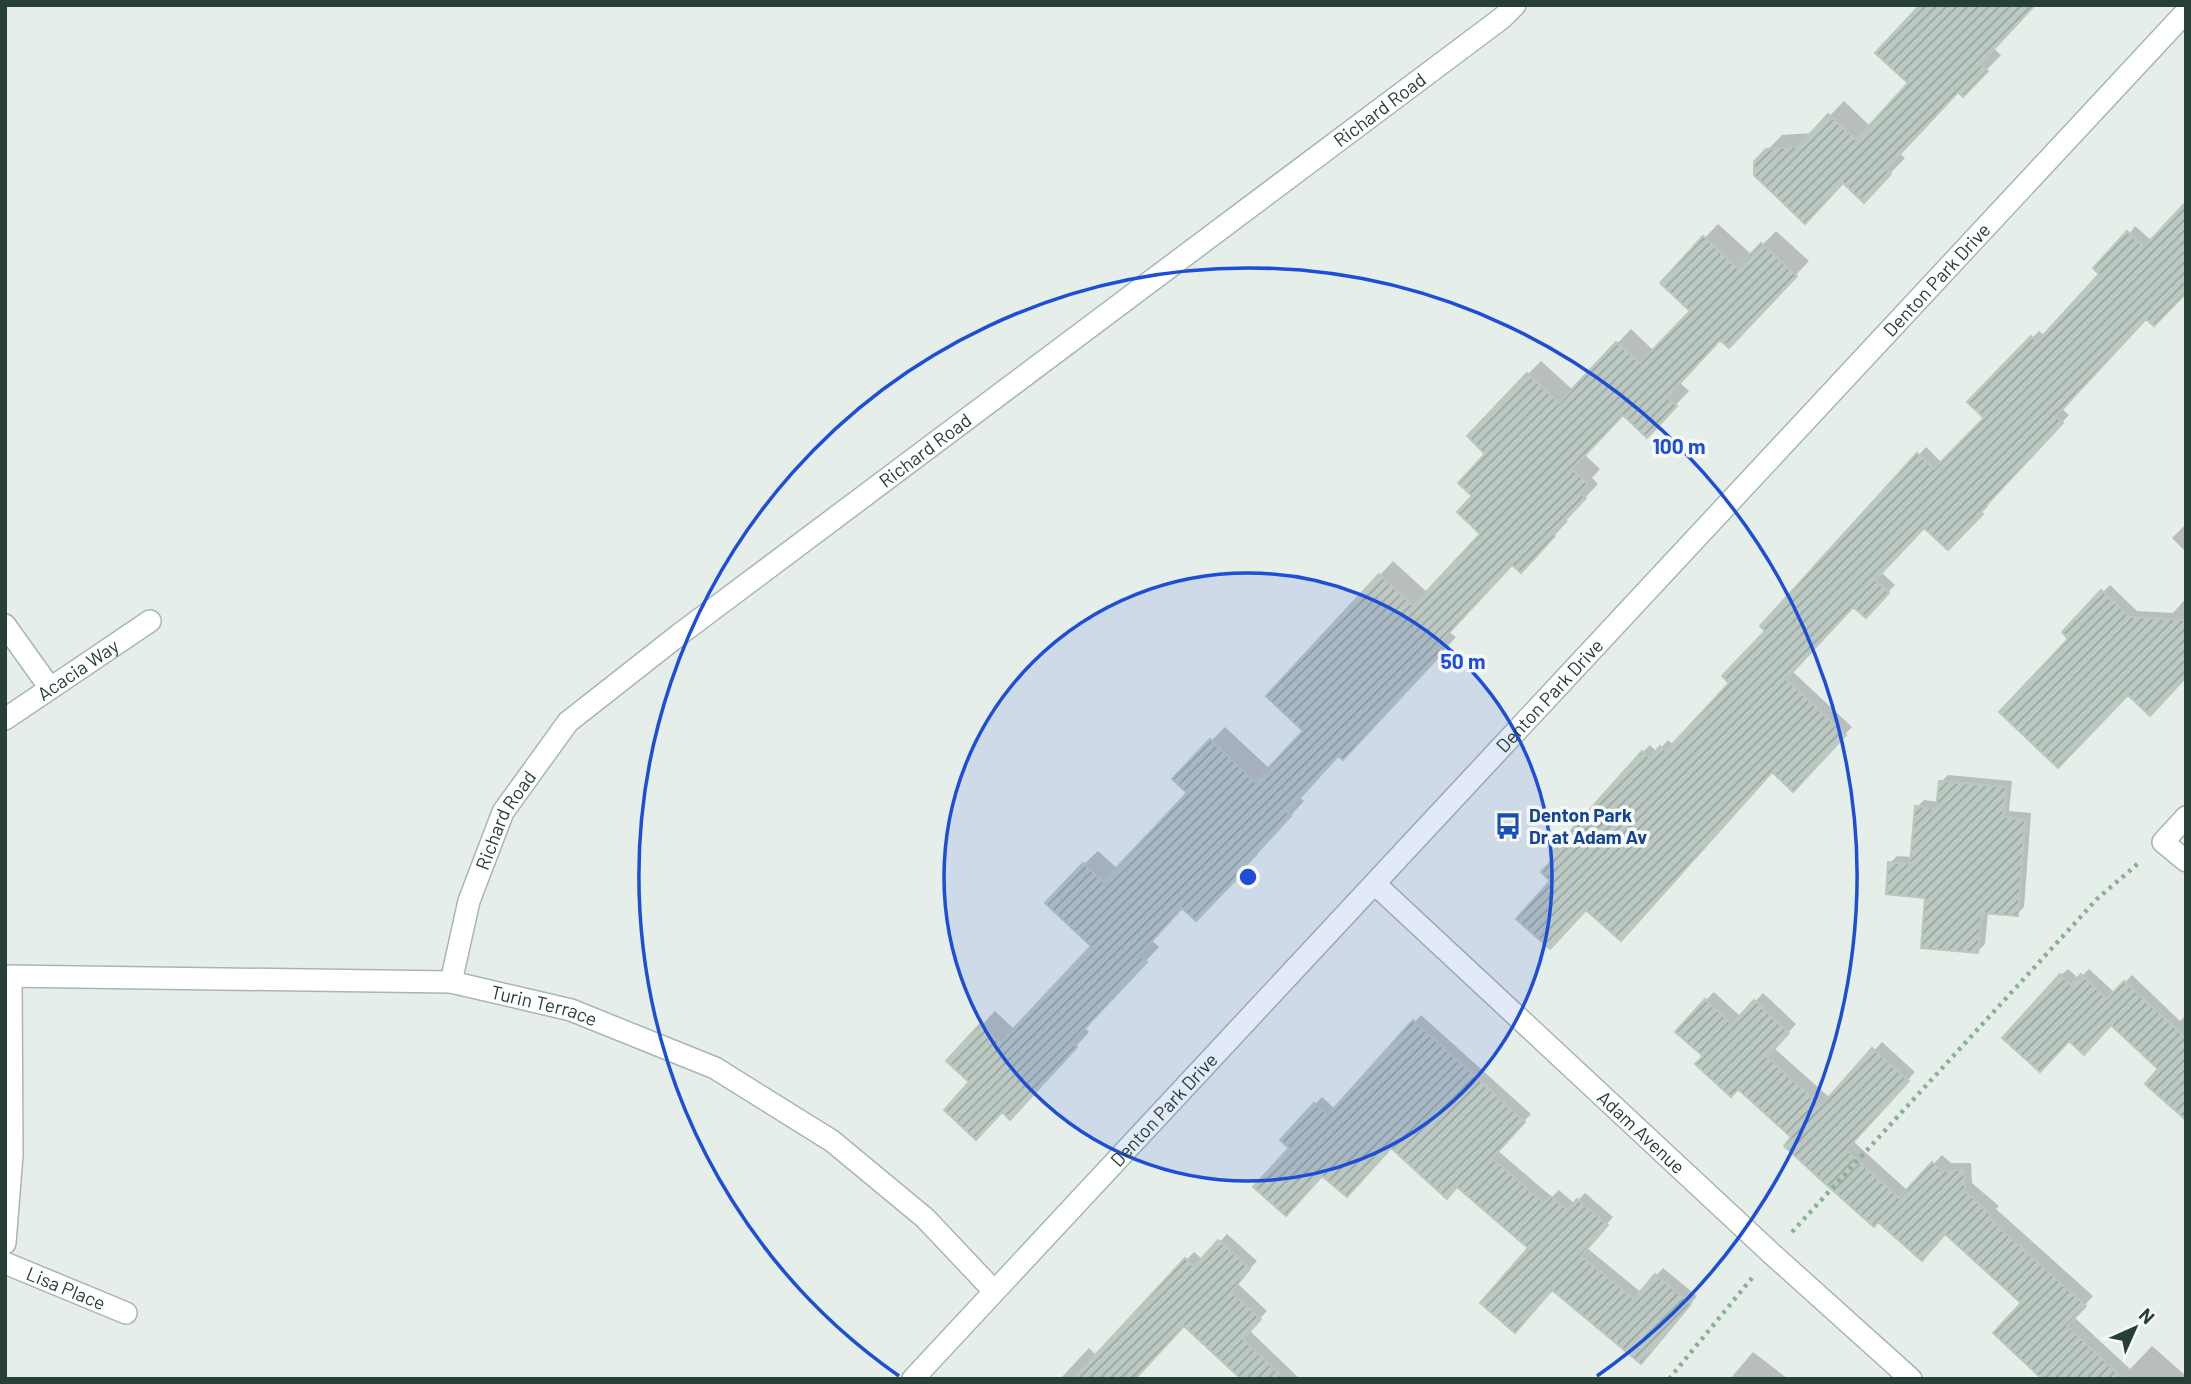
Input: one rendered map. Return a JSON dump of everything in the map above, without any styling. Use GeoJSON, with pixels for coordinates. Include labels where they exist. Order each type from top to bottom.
{"type":"FeatureCollection","features":[{"type":"Feature","properties":{"kind":"street","name":"Richard Road"},"geometry":{"type":"LineString","coordinates":[[451,982],[469,901],[503,812],[568,722],[702,617],[1491,26],[1515,5]]}},
{"type":"Feature","properties":{"kind":"street","name":"Denton Park Drive"},"geometry":{"type":"LineString","coordinates":[[912,1379],[2186,12]]}},
{"type":"Feature","properties":{"kind":"street","name":"Acacia Way"},"geometry":{"type":"LineString","coordinates":[[5,719],[150,621]]}},
{"type":"Feature","properties":{"kind":"street"},"geometry":{"type":"LineString","coordinates":[[5,625],[50,688]]}},
{"type":"Feature","properties":{"kind":"street"},"geometry":{"type":"LineString","coordinates":[[2186,817],[2163,842],[2186,861]]}},
{"type":"Feature","properties":{"kind":"street","name":"Adam Avenue"},"geometry":{"type":"LineString","coordinates":[[1375,884],[1772,1254],[1911,1379]]}},
{"type":"Feature","properties":{"kind":"street","name":"Turin Terrace"},"geometry":{"type":"LineString","coordinates":[[8,977],[451,982],[571,1010],[715,1068],[832,1141],[925,1218],[994,1291]]}},
{"type":"Feature","properties":{"kind":"street"},"geometry":{"type":"LineString","coordinates":[[5,1243],[12,1155],[8,977]]}},
{"type":"Feature","properties":{"kind":"street","name":"Lisa Place"},"geometry":{"type":"LineString","coordinates":[[5,1263],[126,1313]]}},
{"type":"Feature","properties":{"kind":"path"},"geometry":{"type":"LineString","coordinates":[[1668,1379],[1772,1254],[2097,899],[2163,842]]}},
{"type":"Feature","properties":{"kind":"building"},"geometry":{"type":"Polygon","coordinates":[[[1920,5],[2035,5],[1980,64],[1988,71],[1963,97],[1958,92],[1886,169],[1891,174],[1864,203],[1843,183],[1805,224],[1754,175],[1754,162],[1766,149],[1798,147],[1828,114],[1856,140],[1908,83],[1875,53],[1920,5]]]}},
{"type":"Feature","properties":{"kind":"building"},"geometry":{"type":"Polygon","coordinates":[[[2186,202],[2186,293],[2154,326],[2146,319],[2056,416],[2063,423],[1948,550],[1924,528],[1875,580],[1889,593],[1866,618],[1853,607],[1786,679],[1846,735],[1793,792],[1772,772],[1621,941],[1586,910],[1550,949],[1516,919],[1550,881],[1541,872],[1555,857],[1551,853],[1642,751],[1650,758],[1660,746],[1666,751],[1729,683],[1722,676],[1765,631],[1760,626],[1917,453],[1934,469],[1984,418],[1967,402],[2031,336],[2037,342],[2099,274],[2093,268],[2127,231],[2144,247],[2186,202]]]}},
{"type":"Feature","properties":{"kind":"building"},"geometry":{"type":"Polygon","coordinates":[[[1703,236],[1737,268],[1761,243],[1797,276],[1729,348],[1720,340],[1667,397],[1677,406],[1647,438],[1623,415],[1572,469],[1588,484],[1580,493],[1586,498],[1553,533],[1555,536],[1521,573],[1512,565],[1437,646],[1443,652],[1343,760],[1338,756],[1287,812],[1291,816],[1244,867],[1246,869],[1196,921],[1182,908],[1139,955],[1147,962],[1072,1042],[1077,1047],[1010,1120],[1002,1112],[976,1140],[944,1110],[969,1082],[946,1061],[980,1024],[1000,1043],[1091,946],[1045,903],[1083,863],[1103,882],[1187,793],[1172,779],[1210,739],[1255,782],[1303,731],[1266,696],[1379,574],[1413,606],[1480,534],[1457,512],[1472,496],[1458,483],[1485,454],[1467,436],[1527,373],[1559,403],[1616,342],[1640,363],[1690,311],[1660,283],[1703,236]]]}},
{"type":"Feature","properties":{"kind":"building"},"geometry":{"type":"Polygon","coordinates":[[[2101,590],[2130,617],[2186,620],[2186,677],[2150,716],[2128,695],[2058,768],[1999,712],[2068,639],[2062,632],[2101,590]]]}},
{"type":"Feature","properties":{"kind":"building"},"geometry":{"type":"Polygon","coordinates":[[[1939,781],[2006,787],[2003,817],[2025,820],[2018,916],[1982,913],[1978,953],[1921,948],[1925,898],[1886,894],[1888,862],[1910,864],[1915,806],[1936,809],[1939,781]]]}},
{"type":"Feature","properties":{"kind":"building"},"geometry":{"type":"Polygon","coordinates":[[[2060,974],[2071,985],[2081,974],[2107,999],[2124,981],[2186,1038],[2186,1120],[2145,1084],[2158,1069],[2111,1025],[2084,1055],[2069,1041],[2040,1072],[2002,1038],[2060,974]]]}},
{"type":"Feature","properties":{"kind":"building"},"geometry":{"type":"Polygon","coordinates":[[[1705,999],[1732,1024],[1754,1000],[1789,1033],[1767,1057],[1821,1106],[1872,1048],[1909,1081],[1846,1150],[1899,1198],[1932,1162],[1942,1171],[1964,1170],[1965,1191],[1992,1216],[1989,1218],[2086,1306],[2067,1326],[2124,1379],[2042,1379],[1993,1333],[2021,1303],[1945,1234],[1922,1261],[1878,1222],[1874,1227],[1820,1179],[1784,1146],[1791,1137],[1738,1089],[1731,1097],[1695,1064],[1703,1056],[1675,1032],[1705,999]]]}},
{"type":"Feature","properties":{"kind":"building"},"geometry":{"type":"Polygon","coordinates":[[[1413,1020],[1525,1122],[1492,1158],[1544,1203],[1550,1196],[1568,1210],[1577,1199],[1608,1225],[1581,1256],[1634,1299],[1655,1274],[1691,1304],[1641,1364],[1552,1290],[1515,1333],[1480,1303],[1528,1248],[1457,1187],[1447,1199],[1391,1148],[1347,1197],[1322,1176],[1286,1216],[1253,1187],[1289,1148],[1280,1140],[1314,1103],[1328,1115],[1413,1020]]]}},
{"type":"Feature","properties":{"kind":"building"},"geometry":{"type":"Polygon","coordinates":[[[1218,1240],[1250,1269],[1231,1292],[1261,1319],[1243,1339],[1285,1379],[1241,1379],[1184,1326],[1135,1379],[1073,1379],[1185,1258],[1194,1267],[1218,1240]]]}},
{"type":"Feature","properties":{"kind":"place","name":"Denton Park Dr at Adam Av"},"geometry":{"type":"Point","coordinates":[1508,826]}}]}
